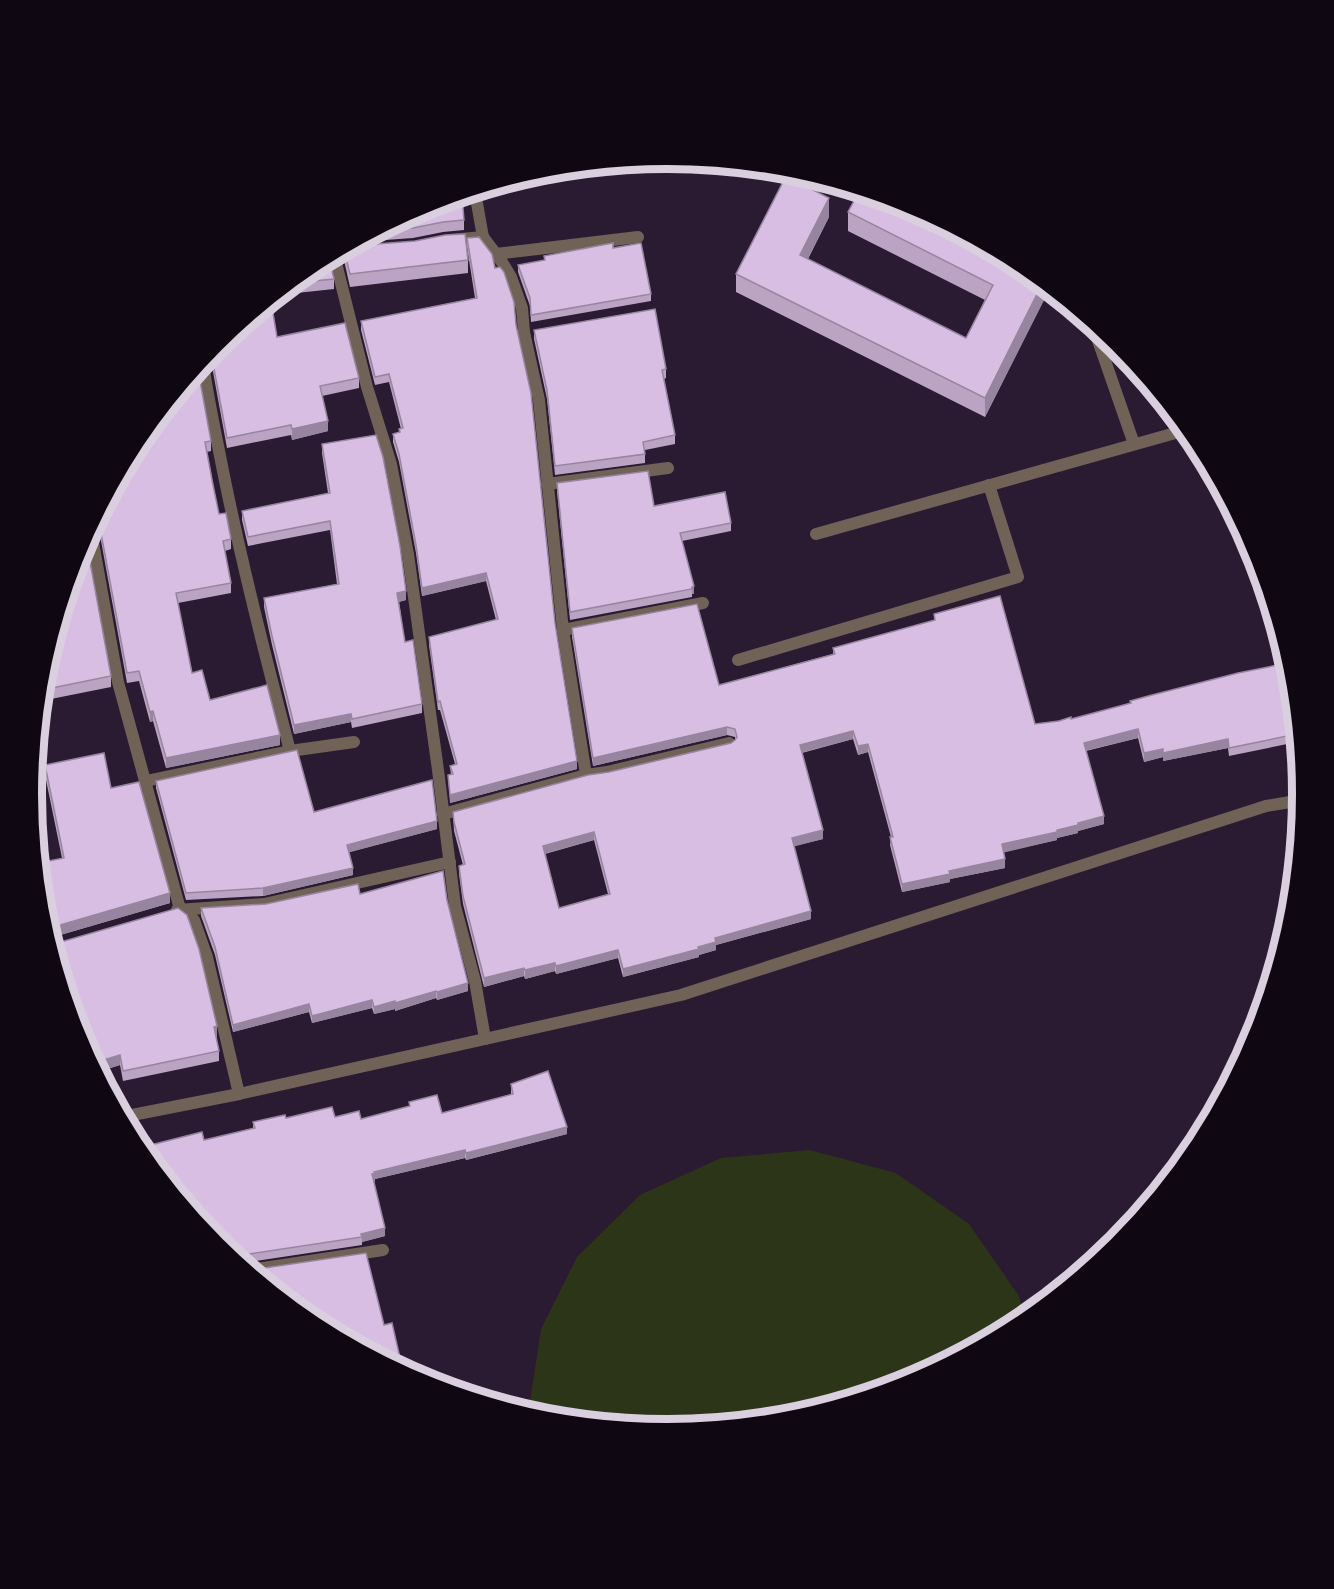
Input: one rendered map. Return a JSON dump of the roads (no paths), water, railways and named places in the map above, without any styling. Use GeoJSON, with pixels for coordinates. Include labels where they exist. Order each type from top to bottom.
{"type":"FeatureCollection","features":[{"type":"Feature","properties":{"kind":"street"},"geometry":{"type":"LineString","coordinates":[[476,200],[483,237],[511,277],[530,331],[563,630],[586,775]]}},
{"type":"Feature","properties":{"kind":"street"},"geometry":{"type":"LineString","coordinates":[[434,242],[483,237]]}},
{"type":"Feature","properties":{"kind":"street"},"geometry":{"type":"LineString","coordinates":[[496,254],[638,237]]}},
{"type":"Feature","properties":{"kind":"street"},"geometry":{"type":"LineString","coordinates":[[336,265],[367,387],[391,464],[408,554],[455,906],[475,981],[485,1040]]}},
{"type":"Feature","properties":{"kind":"street"},"geometry":{"type":"LineString","coordinates":[[1099,344],[1134,444]]}},
{"type":"Feature","properties":{"kind":"street"},"geometry":{"type":"LineString","coordinates":[[205,374],[233,517],[290,751]]}},
{"type":"Feature","properties":{"kind":"street"},"geometry":{"type":"LineString","coordinates":[[816,534],[1176,433]]}},
{"type":"Feature","properties":{"kind":"street"},"geometry":{"type":"LineString","coordinates":[[547,484],[668,468]]}},
{"type":"Feature","properties":{"kind":"street"},"geometry":{"type":"LineString","coordinates":[[738,660],[1018,576],[989,485]]}},
{"type":"Feature","properties":{"kind":"street"},"geometry":{"type":"LineString","coordinates":[[94,546],[118,682],[146,781],[175,910],[194,920],[207,957],[239,1094]]}},
{"type":"Feature","properties":{"kind":"street"},"geometry":{"type":"LineString","coordinates":[[563,630],[703,603]]}},
{"type":"Feature","properties":{"kind":"street"},"geometry":{"type":"LineString","coordinates":[[146,781],[290,751],[354,742]]}},
{"type":"Feature","properties":{"kind":"street"},"geometry":{"type":"LineString","coordinates":[[443,814],[586,775],[729,743]]}},
{"type":"Feature","properties":{"kind":"street"},"geometry":{"type":"LineString","coordinates":[[131,1115],[239,1094],[681,995],[1266,806],[1292,802]]}},
{"type":"Feature","properties":{"kind":"street"},"geometry":{"type":"LineString","coordinates":[[175,910],[264,904],[450,862]]}},
{"type":"Feature","properties":{"kind":"street"},"geometry":{"type":"LineString","coordinates":[[260,1268],[383,1250]]}}]}
